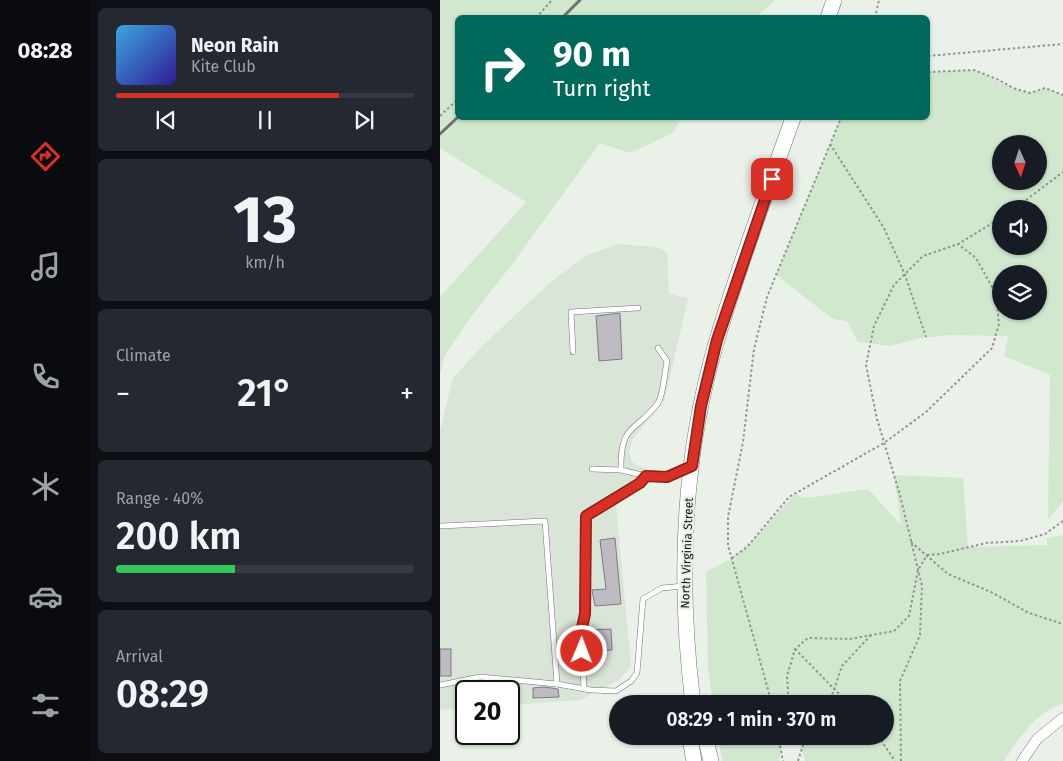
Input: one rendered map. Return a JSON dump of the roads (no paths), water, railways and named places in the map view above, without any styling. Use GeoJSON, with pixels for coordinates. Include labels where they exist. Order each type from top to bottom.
{"type":"FeatureCollection","features":[{"type":"Feature","properties":{"kind":"main road"},"geometry":{"type":"LineString","coordinates":[[829,15],[834,0]]}},
{"type":"Feature","properties":{"kind":"main road","name":"North Virginia Street"},"geometry":{"type":"LineString","coordinates":[[692,695],[685,630],[684,586],[686,524],[701,406],[717,340],[792,120]]}},
{"type":"Feature","properties":{"kind":"main road"},"geometry":{"type":"LineString","coordinates":[[691,745],[694,761]]}},
{"type":"Feature","properties":{"kind":"main road"},"geometry":{"type":"LineString","coordinates":[[707,745],[711,761]]}},
{"type":"Feature","properties":{"kind":"street"},"geometry":{"type":"LineString","coordinates":[[1022,761],[1037,740],[1063,718]]}},
{"type":"Feature","properties":{"kind":"lane"},"geometry":{"type":"LineString","coordinates":[[573,352],[570,312],[638,308]]}},
{"type":"Feature","properties":{"kind":"lane"},"geometry":{"type":"LineString","coordinates":[[621,470],[620,449],[629,430],[659,401],[667,361],[658,348]]}},
{"type":"Feature","properties":{"kind":"lane"},"geometry":{"type":"LineString","coordinates":[[592,469],[621,470],[646,476],[667,477],[692,466]]}},
{"type":"Feature","properties":{"kind":"lane"},"geometry":{"type":"LineString","coordinates":[[584,689],[581,632],[585,614],[586,516],[640,483],[646,476]]}},
{"type":"Feature","properties":{"kind":"lane"},"geometry":{"type":"LineString","coordinates":[[440,526],[545,521],[557,684]]}},
{"type":"Feature","properties":{"kind":"lane"},"geometry":{"type":"LineString","coordinates":[[440,685],[480,677],[616,691],[631,681],[637,673],[643,599],[662,588],[684,586]]}},
{"type":"Feature","properties":{"kind":"railway"},"geometry":{"type":"LineString","coordinates":[[565,15],[580,0]]}},
{"type":"Feature","properties":{"kind":"railway"},"geometry":{"type":"LineString","coordinates":[[440,134],[455,120]]}}]}
